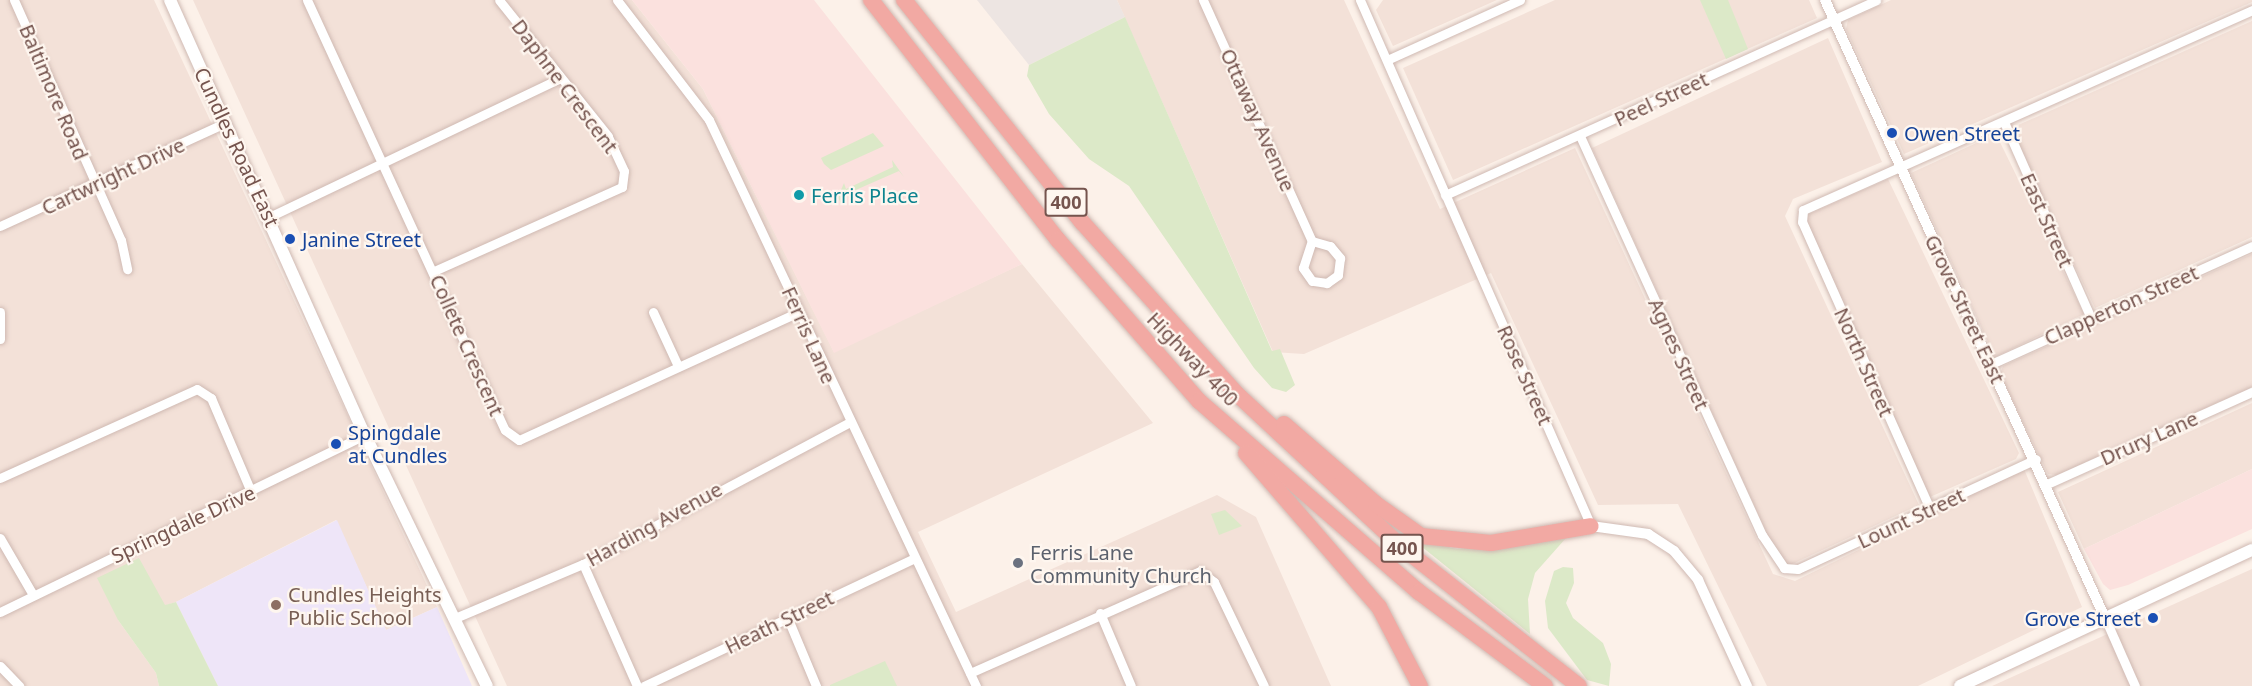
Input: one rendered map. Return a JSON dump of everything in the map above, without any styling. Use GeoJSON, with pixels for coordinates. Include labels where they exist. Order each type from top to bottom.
{"type":"FeatureCollection","features":[{"type":"Feature","properties":{"kind":"highway","name":"Highway 400"},"geometry":{"type":"LineString","coordinates":[[871,0],[1058,240],[1199,401],[1419,592],[1545,686]]}},
{"type":"Feature","properties":{"kind":"highway","name":"Highway 400"},"geometry":{"type":"LineString","coordinates":[[904,0],[1089,230],[1238,395],[1404,549],[1579,686]]}},
{"type":"Feature","properties":{"kind":"highway"},"geometry":{"type":"LineString","coordinates":[[1238,395],[1279,420],[1376,504],[1421,536],[1491,543],[1591,526]]}},
{"type":"Feature","properties":{"kind":"highway"},"geometry":{"type":"LineString","coordinates":[[1199,401],[1353,573],[1379,607],[1420,686]]}},
{"type":"Feature","properties":{"kind":"main road","name":"Cundles Road East"},"geometry":{"type":"LineString","coordinates":[[170,0],[365,435],[487,686]]}},
{"type":"Feature","properties":{"kind":"main road"},"geometry":{"type":"LineString","coordinates":[[1960,686],[2252,550]]}},
{"type":"Feature","properties":{"kind":"street","name":"Baltimore Road"},"geometry":{"type":"LineString","coordinates":[[14,0],[94,184],[121,240],[127,269]]}},
{"type":"Feature","properties":{"kind":"street","name":"Collete Crescent"},"geometry":{"type":"LineString","coordinates":[[307,0],[506,430],[519,440],[797,313]]}},
{"type":"Feature","properties":{"kind":"street","name":"Daphne Crescent"},"geometry":{"type":"LineString","coordinates":[[434,271],[622,186],[619,155],[499,0]]}},
{"type":"Feature","properties":{"kind":"street","name":"Ferris Lane"},"geometry":{"type":"LineString","coordinates":[[617,0],[709,120],[773,251],[797,313],[848,423],[976,686]]}},
{"type":"Feature","properties":{"kind":"street","name":"Ottaway Avenue"},"geometry":{"type":"LineString","coordinates":[[1203,0],[1312,241]]}},
{"type":"Feature","properties":{"kind":"street","name":"Rose Street"},"geometry":{"type":"LineString","coordinates":[[1360,0],[1591,526]]}},
{"type":"Feature","properties":{"kind":"street"},"geometry":{"type":"LineString","coordinates":[[1387,60],[1520,0]]}},
{"type":"Feature","properties":{"kind":"street","name":"Grove Street East"},"geometry":{"type":"LineString","coordinates":[[1824,0],[1898,168],[2036,459],[2105,618]]}},
{"type":"Feature","properties":{"kind":"street","name":"Peel Street"},"geometry":{"type":"LineString","coordinates":[[1445,195],[1580,136],[1876,0]]}},
{"type":"Feature","properties":{"kind":"street"},"geometry":{"type":"LineString","coordinates":[[1898,168],[2252,10]]}},
{"type":"Feature","properties":{"kind":"street"},"geometry":{"type":"LineString","coordinates":[[269,217],[383,166],[561,78]]}},
{"type":"Feature","properties":{"kind":"street","name":"East Street"},"geometry":{"type":"LineString","coordinates":[[2004,122],[2091,318]]}},
{"type":"Feature","properties":{"kind":"street","name":"Cartwright Drive"},"geometry":{"type":"LineString","coordinates":[[0,226],[225,123]]}},
{"type":"Feature","properties":{"kind":"street","name":"Agnes Street"},"geometry":{"type":"LineString","coordinates":[[1580,136],[1761,535],[1784,568]]}},
{"type":"Feature","properties":{"kind":"street","name":"North Street"},"geometry":{"type":"LineString","coordinates":[[1898,168],[1801,214],[1930,509]]}},
{"type":"Feature","properties":{"kind":"street"},"geometry":{"type":"LineString","coordinates":[[1312,241],[1330,246],[1340,258],[1338,275],[1327,283],[1312,280],[1303,268],[1312,241]]}},
{"type":"Feature","properties":{"kind":"street","name":"Clapperton Street"},"geometry":{"type":"LineString","coordinates":[[1991,364],[2252,246]]}},
{"type":"Feature","properties":{"kind":"street"},"geometry":{"type":"LineString","coordinates":[[0,312],[0,339]]}},
{"type":"Feature","properties":{"kind":"street"},"geometry":{"type":"LineString","coordinates":[[652,312],[678,366]]}},
{"type":"Feature","properties":{"kind":"street"},"geometry":{"type":"LineString","coordinates":[[0,478],[197,389],[211,398],[251,492]]}},
{"type":"Feature","properties":{"kind":"street","name":"Drury Lane"},"geometry":{"type":"LineString","coordinates":[[2047,484],[2252,392]]}},
{"type":"Feature","properties":{"kind":"street","name":"Harding Avenue"},"geometry":{"type":"LineString","coordinates":[[455,618],[583,564],[848,423]]}},
{"type":"Feature","properties":{"kind":"street","name":"Springdale Drive"},"geometry":{"type":"LineString","coordinates":[[0,612],[365,435]]}},
{"type":"Feature","properties":{"kind":"street","name":"Lount Street"},"geometry":{"type":"LineString","coordinates":[[1784,568],[1798,569],[2036,459]]}},
{"type":"Feature","properties":{"kind":"street"},"geometry":{"type":"LineString","coordinates":[[1591,526],[1638,531],[1674,551],[1698,580],[1747,686]]}},
{"type":"Feature","properties":{"kind":"street"},"geometry":{"type":"LineString","coordinates":[[0,538],[33,595]]}},
{"type":"Feature","properties":{"kind":"street","name":"Heath Street"},"geometry":{"type":"LineString","coordinates":[[644,686],[913,559]]}},
{"type":"Feature","properties":{"kind":"street"},"geometry":{"type":"LineString","coordinates":[[583,564],[637,686]]}},
{"type":"Feature","properties":{"kind":"street"},"geometry":{"type":"LineString","coordinates":[[970,673],[1187,573],[1207,574],[1264,686]]}},
{"type":"Feature","properties":{"kind":"street"},"geometry":{"type":"LineString","coordinates":[[1100,613],[1131,686]]}},
{"type":"Feature","properties":{"kind":"street"},"geometry":{"type":"LineString","coordinates":[[2105,618],[2135,686]]}},
{"type":"Feature","properties":{"kind":"street"},"geometry":{"type":"LineString","coordinates":[[788,619],[816,686]]}},
{"type":"Feature","properties":{"kind":"street"},"geometry":{"type":"LineString","coordinates":[[0,666],[19,686]]}},
{"type":"Feature","properties":{"kind":"shaded area"},"geometry":{"type":"Polygon","coordinates":[[[0,0],[154,0],[437,607],[386,630],[336,520],[176,602],[118,620],[156,673],[159,686],[0,686],[0,0]]]}},
{"type":"Feature","properties":{"kind":"shaded area"},"geometry":{"type":"Polygon","coordinates":[[[193,0],[632,0],[703,89],[834,352],[1022,264],[1153,423],[918,532],[956,612],[1217,495],[1256,517],[1331,686],[507,686],[193,0]]]}},
{"type":"Feature","properties":{"kind":"shaded area"},"geometry":{"type":"Polygon","coordinates":[[[632,0],[814,0],[1022,264],[834,353],[703,89],[632,0]]]}},
{"type":"Feature","properties":{"kind":"shaded area"},"geometry":{"type":"Polygon","coordinates":[[[977,0],[1117,0],[1125,17],[1029,65],[977,0]]]}},
{"type":"Feature","properties":{"kind":"shaded area"},"geometry":{"type":"Polygon","coordinates":[[[1117,0],[1344,0],[1440,209],[1575,148],[1773,574],[1795,581],[2024,469],[2082,607],[1918,686],[1767,686],[1678,504],[1598,505],[1491,273],[1304,354],[1273,352],[1117,0]]]}},
{"type":"Feature","properties":{"kind":"shaded area"},"geometry":{"type":"Polygon","coordinates":[[[1383,0],[1497,0],[1393,46],[1376,10],[1383,0]]]}},
{"type":"Feature","properties":{"kind":"shaded area"},"geometry":{"type":"Polygon","coordinates":[[[1555,0],[1809,0],[1817,18],[1453,180],[1403,68],[1555,0]]]}},
{"type":"Feature","properties":{"kind":"shaded area"},"geometry":{"type":"Polygon","coordinates":[[[1891,0],[2252,0],[2252,2],[1904,154],[1846,29],[1848,20],[1891,0]]]}},
{"type":"Feature","properties":{"kind":"shaded area"},"geometry":{"type":"Polygon","coordinates":[[[2252,21],[2252,237],[2095,308],[2020,152],[2016,126],[2252,21]]]}},
{"type":"Feature","properties":{"kind":"shaded area"},"geometry":{"type":"Polygon","coordinates":[[[1828,38],[1882,162],[1793,199],[1785,216],[1919,505],[1788,566],[1778,558],[1592,148],[1828,38]]]}},
{"type":"Feature","properties":{"kind":"shaded area"},"geometry":{"type":"Polygon","coordinates":[[[1996,134],[2084,314],[1995,357],[1911,173],[1996,134]]]}},
{"type":"Feature","properties":{"kind":"shaded area"},"geometry":{"type":"Polygon","coordinates":[[[1888,179],[2019,453],[2016,459],[1930,497],[1806,220],[1809,214],[1888,179]]]}},
{"type":"Feature","properties":{"kind":"shaded area"},"geometry":{"type":"Polygon","coordinates":[[[2252,254],[2252,387],[2057,475],[2048,474],[2000,374],[2003,366],[2252,254]]]}},
{"type":"Feature","properties":{"kind":"shaded area"},"geometry":{"type":"Polygon","coordinates":[[[2252,403],[2252,469],[2084,549],[2058,492],[2252,403]]]}},
{"type":"Feature","properties":{"kind":"shaded area"},"geometry":{"type":"Polygon","coordinates":[[[2252,469],[2252,529],[2128,585],[2110,590],[2103,584],[2084,549],[2252,469]]]}},
{"type":"Feature","properties":{"kind":"shaded area","name":"Cundles Heights Public School"},"geometry":{"type":"Polygon","coordinates":[[[337,520],[386,630],[437,607],[472,686],[218,686],[176,602],[337,520]]]}},
{"type":"Feature","properties":{"kind":"shaded area"},"geometry":{"type":"Polygon","coordinates":[[[2252,569],[2252,686],[1992,686],[2252,569]]]}},
{"type":"Feature","properties":{"kind":"green space"},"geometry":{"type":"Polygon","coordinates":[[[1700,0],[1728,0],[1748,49],[1726,59],[1700,0]]]}},
{"type":"Feature","properties":{"kind":"green space"},"geometry":{"type":"Polygon","coordinates":[[[1125,17],[1272,351],[1280,349],[1295,385],[1286,392],[1272,388],[1254,368],[1129,186],[1089,159],[1049,114],[1027,76],[1029,65],[1125,17]]]}},
{"type":"Feature","properties":{"kind":"green space"},"geometry":{"type":"Polygon","coordinates":[[[873,133],[884,146],[831,170],[824,164],[821,158],[873,133]]]}},
{"type":"Feature","properties":{"kind":"green space"},"geometry":{"type":"Polygon","coordinates":[[[892,160],[904,177],[899,171],[842,196],[841,204],[838,197],[844,183],[846,189],[893,167],[892,160]]]}},
{"type":"Feature","properties":{"kind":"green space"},"geometry":{"type":"Polygon","coordinates":[[[1225,510],[1242,526],[1219,535],[1211,514],[1225,510]]]}},
{"type":"Feature","properties":{"kind":"green space"},"geometry":{"type":"Polygon","coordinates":[[[1411,538],[1457,549],[1566,538],[1535,573],[1528,599],[1530,634],[1411,538]]]}},
{"type":"Feature","properties":{"kind":"green space"},"geometry":{"type":"Polygon","coordinates":[[[139,558],[165,605],[176,602],[218,686],[159,686],[156,673],[118,620],[97,578],[139,558]]]}},
{"type":"Feature","properties":{"kind":"green space"},"geometry":{"type":"Polygon","coordinates":[[[1563,567],[1573,568],[1574,583],[1566,603],[1573,618],[1603,643],[1611,664],[1609,686],[1587,680],[1548,628],[1545,601],[1554,571],[1563,567]]]}},
{"type":"Feature","properties":{"kind":"green space"},"geometry":{"type":"Polygon","coordinates":[[[885,661],[897,686],[830,686],[830,685],[885,661]]]}},
{"type":"Feature","properties":{"kind":"place","name":"Owen Street"},"geometry":{"type":"Point","coordinates":[1892,133]}},
{"type":"Feature","properties":{"kind":"place","name":"Ferris Place"},"geometry":{"type":"Point","coordinates":[799,195]}},
{"type":"Feature","properties":{"kind":"place","name":"Janine Street"},"geometry":{"type":"Point","coordinates":[290,239]}},
{"type":"Feature","properties":{"kind":"place","name":"Spingdale at Cundles"},"geometry":{"type":"Point","coordinates":[336,444]}},
{"type":"Feature","properties":{"kind":"place","name":"Ferris Lane Community Church"},"geometry":{"type":"Point","coordinates":[1018,563]}},
{"type":"Feature","properties":{"kind":"place","name":"Cundles Heights Public School"},"geometry":{"type":"Point","coordinates":[276,605]}},
{"type":"Feature","properties":{"kind":"place","name":"Grove Street"},"geometry":{"type":"Point","coordinates":[2153,618]}}]}
